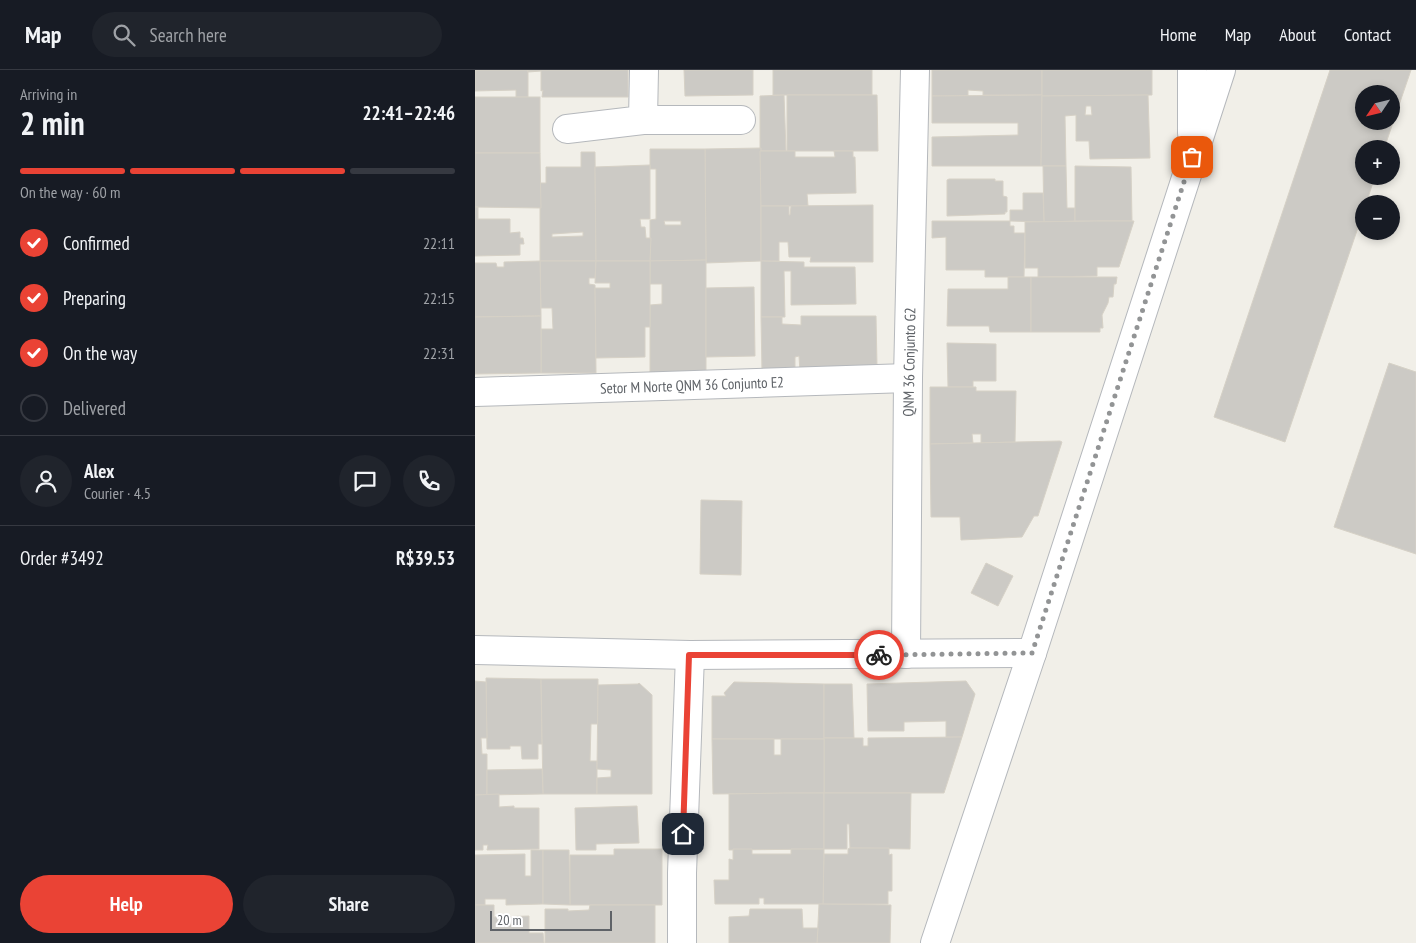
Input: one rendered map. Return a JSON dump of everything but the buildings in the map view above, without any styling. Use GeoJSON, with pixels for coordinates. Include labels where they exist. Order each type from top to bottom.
{"type":"FeatureCollection","features":[{"type":"Feature","properties":{"kind":"street"},"geometry":{"type":"LineString","coordinates":[[643,120],[644,70]]}},
{"type":"Feature","properties":{"kind":"street","name":"QNM 36 Conjunto G2"},"geometry":{"type":"LineString","coordinates":[[906,654],[908,378],[915,70]]}},
{"type":"Feature","properties":{"kind":"street"},"geometry":{"type":"LineString","coordinates":[[1192,70],[1192,157]]}},
{"type":"Feature","properties":{"kind":"street"},"geometry":{"type":"LineString","coordinates":[[935,943],[1032,653],[1221,70]]}},
{"type":"Feature","properties":{"kind":"street"},"geometry":{"type":"LineString","coordinates":[[567,129],[643,120],[741,120]]}},
{"type":"Feature","properties":{"kind":"street","name":"Setor M Norte QNM 36 Conjunto E2"},"geometry":{"type":"LineString","coordinates":[[475,392],[908,378]]}},
{"type":"Feature","properties":{"kind":"street"},"geometry":{"type":"LineString","coordinates":[[475,650],[689,655],[1032,653]]}},
{"type":"Feature","properties":{"kind":"street"},"geometry":{"type":"LineString","coordinates":[[682,943],[682,873],[689,655]]}},
{"type":"Feature","properties":{"kind":"way so far"},"geometry":{"type":"LineString","coordinates":[[879,655],[1032,653],[1192,157]]}},
{"type":"Feature","properties":{"kind":"route"},"geometry":{"type":"LineString","coordinates":[[683,834],[689,655],[879,655]]}}]}
